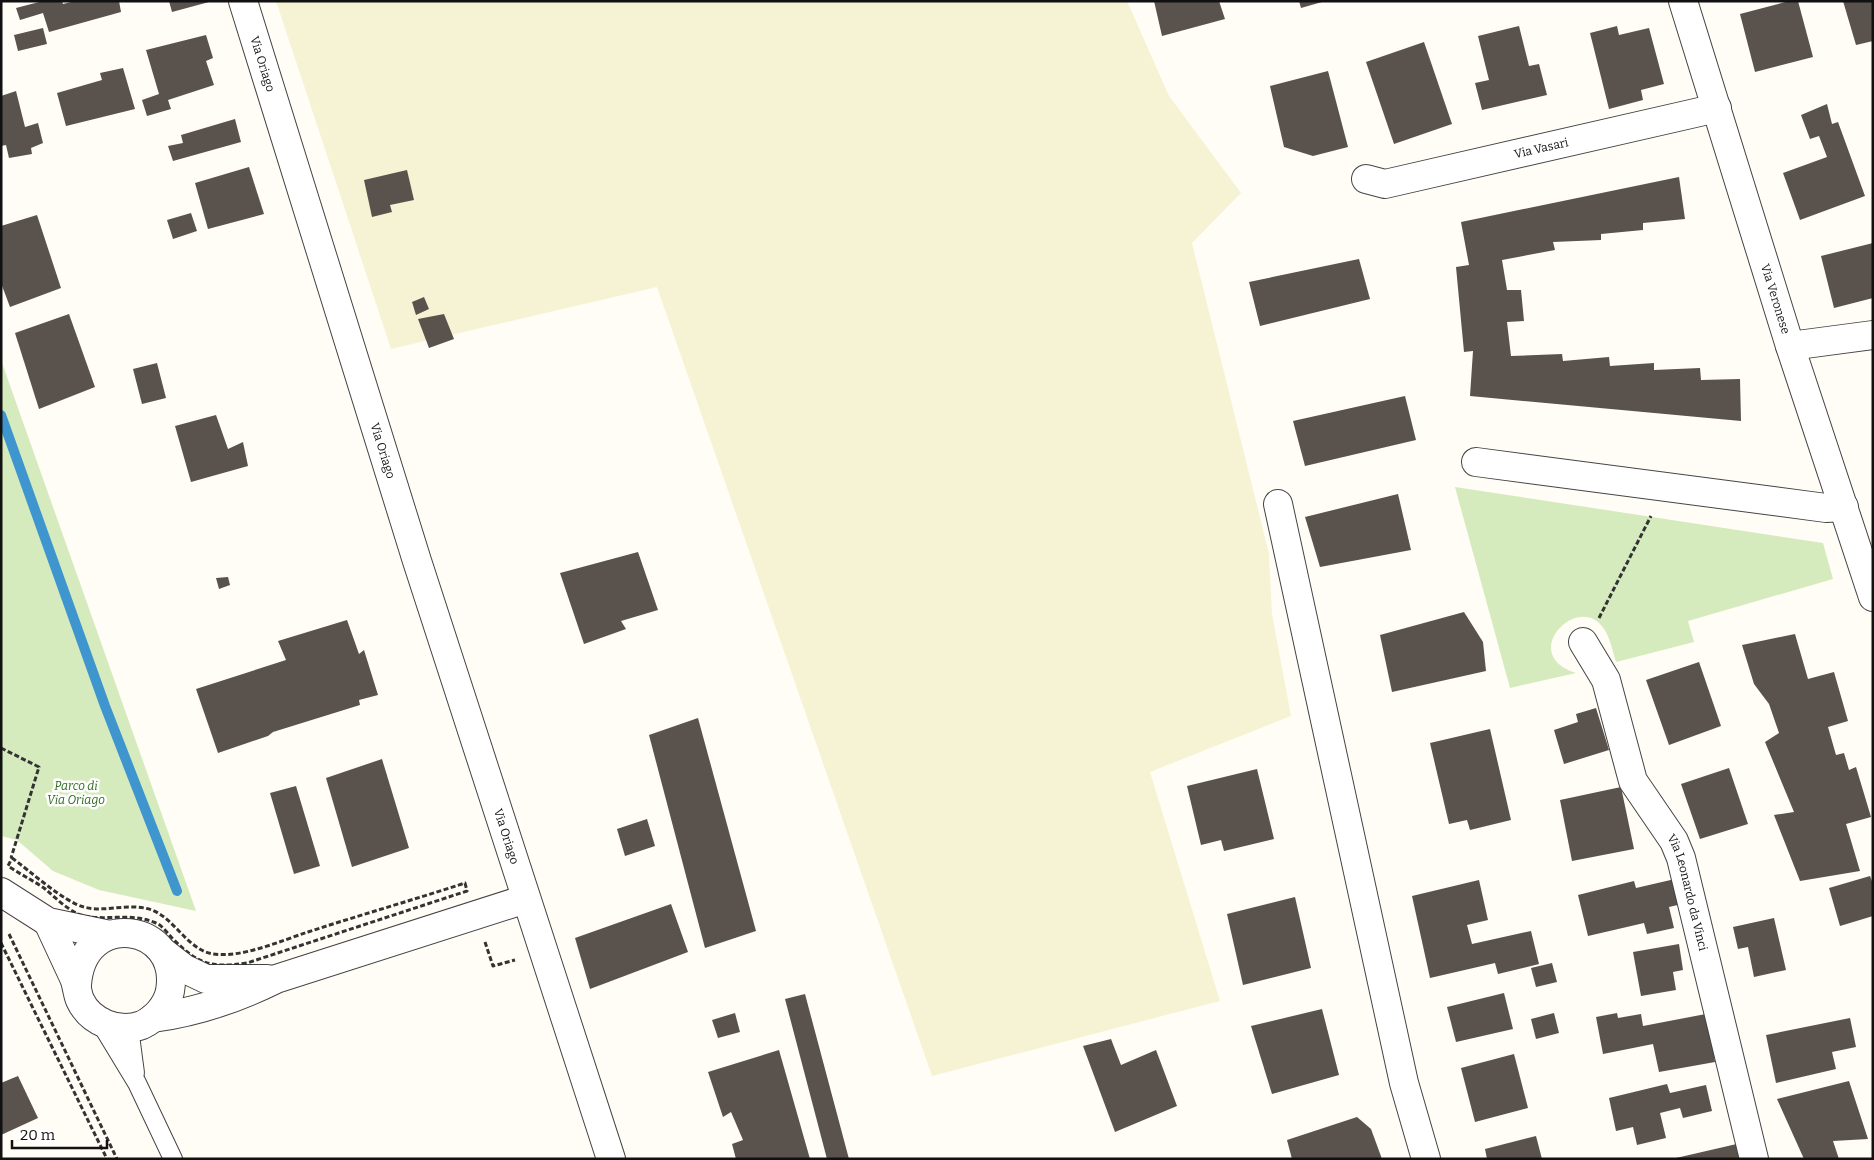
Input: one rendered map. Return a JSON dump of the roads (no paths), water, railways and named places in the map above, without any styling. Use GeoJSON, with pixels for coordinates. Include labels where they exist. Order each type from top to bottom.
{"type":"FeatureCollection","features":[{"type":"Feature","properties":{"kind":"street","name":"Via Oriago"},"geometry":{"type":"LineString","coordinates":[[243,1],[414,552],[611,1159]]}},
{"type":"Feature","properties":{"kind":"street","name":"Via Veronese"},"geometry":{"type":"LineString","coordinates":[[1683,1],[1790,346],[1844,508],[1868,565],[1873,597]]}},
{"type":"Feature","properties":{"kind":"street","name":"Via Vasari"},"geometry":{"type":"LineString","coordinates":[[1366,179],[1385,184],[1717,108]]}},
{"type":"Feature","properties":{"kind":"street"},"geometry":{"type":"LineString","coordinates":[[1790,346],[1873,335]]}},
{"type":"Feature","properties":{"kind":"street"},"geometry":{"type":"LineString","coordinates":[[1476,462],[1826,508],[1844,508]]}},
{"type":"Feature","properties":{"kind":"street"},"geometry":{"type":"LineString","coordinates":[[1278,504],[1404,1083],[1426,1159]]}},
{"type":"Feature","properties":{"kind":"street","name":"Via Leonardo da Vinci"},"geometry":{"type":"LineString","coordinates":[[1583,642],[1606,680],[1633,782],[1674,841],[1681,858],[1754,1159]]}},
{"type":"Feature","properties":{"kind":"street"},"geometry":{"type":"LineString","coordinates":[[1,892],[48,922],[110,935]]}},
{"type":"Feature","properties":{"kind":"street"},"geometry":{"type":"LineString","coordinates":[[48,922],[77,985],[80,1000],[100,1022],[115,1027],[210,1007],[245,994],[276,979],[526,899]]}},
{"type":"Feature","properties":{"kind":"street"},"geometry":{"type":"LineString","coordinates":[[77,985],[78,969],[84,955],[94,944],[110,935],[122,933],[138,935],[152,941],[185,969],[206,979],[276,979]]}},
{"type":"Feature","properties":{"kind":"street"},"geometry":{"type":"LineString","coordinates":[[141,1023],[169,997],[172,981],[170,966],[163,952]]}},
{"type":"Feature","properties":{"kind":"lane"},"geometry":{"type":"LineString","coordinates":[[100,1022],[137,1083],[173,1159]]}},
{"type":"Feature","properties":{"kind":"lane"},"geometry":{"type":"LineString","coordinates":[[137,1083],[141,1023]]}},
{"type":"Feature","properties":{"kind":"waterway"},"geometry":{"type":"LineString","coordinates":[[1,415],[105,706],[177,891]]}},
{"type":"Feature","properties":{"kind":"park label","name":"Parco di Via Oriago"},"geometry":{"type":"Point","coordinates":[76,793]}}]}
